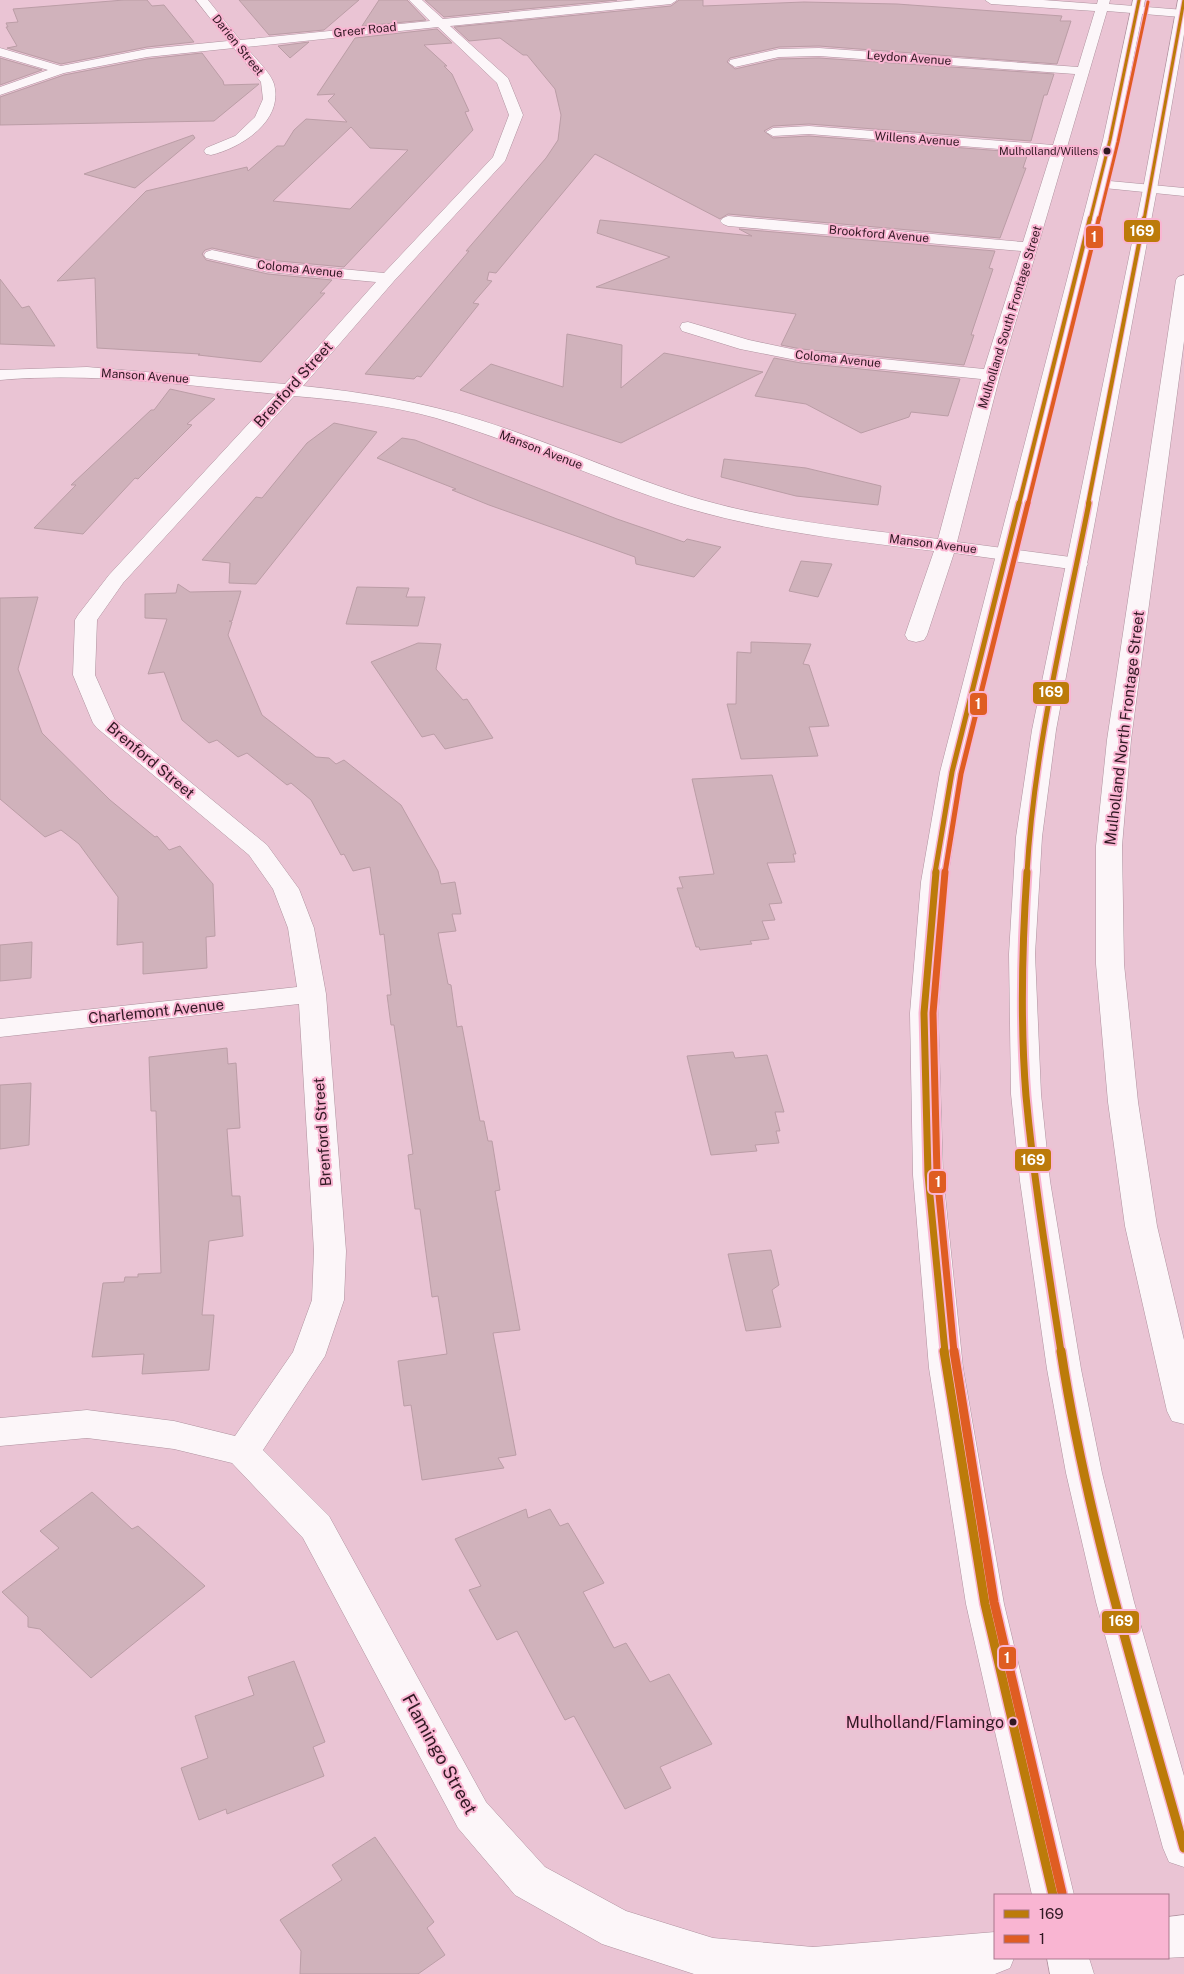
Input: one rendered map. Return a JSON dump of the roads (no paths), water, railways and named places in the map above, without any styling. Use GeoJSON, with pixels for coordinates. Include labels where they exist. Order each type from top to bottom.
{"type":"FeatureCollection","features":[{"type":"Feature","properties":{"kind":"street","name":"Darien Street"},"geometry":{"type":"LineString","coordinates":[[202,0],[267,82],[270,99],[261,119],[240,139],[211,151]]}},
{"type":"Feature","properties":{"kind":"street","name":"Brenford Street"},"geometry":{"type":"LineString","coordinates":[[243,1452],[308,1356],[328,1300],[330,1251],[312,994],[301,928],[286,889],[258,850],[105,723],[84,675],[86,620],[116,579],[289,390],[388,278],[500,158],[516,115],[503,81],[415,0]]}},
{"type":"Feature","properties":{"kind":"street","name":"Greer Road"},"geometry":{"type":"LineString","coordinates":[[0,92],[62,70],[147,53],[632,2],[671,0]]}},
{"type":"Feature","properties":{"kind":"street"},"geometry":{"type":"LineString","coordinates":[[990,0],[1138,5],[1182,13]]}},
{"type":"Feature","properties":{"kind":"street"},"geometry":{"type":"LineString","coordinates":[[1184,0],[1150,189],[1044,730],[1030,837],[1022,954],[1026,1094],[1047,1271],[1064,1369],[1084,1473],[1123,1629],[1184,1848]]}},
{"type":"Feature","properties":{"kind":"street","name":"Mulholland South Frontage Street"},"geometry":{"type":"LineString","coordinates":[[916,635],[946,546],[991,375],[1103,4]]}},
{"type":"Feature","properties":{"kind":"street"},"geometry":{"type":"LineString","coordinates":[[1052,1894],[985,1604],[946,1368],[928,1175],[924,1013],[934,882],[952,772],[1110,140],[1138,5]]}},
{"type":"Feature","properties":{"kind":"street"},"geometry":{"type":"LineString","coordinates":[[0,52],[62,70]]}},
{"type":"Feature","properties":{"kind":"street","name":"Leydon Avenue"},"geometry":{"type":"LineString","coordinates":[[735,63],[779,54],[819,52],[1084,71]]}},
{"type":"Feature","properties":{"kind":"street","name":"Willens Avenue"},"geometry":{"type":"LineString","coordinates":[[773,132],[809,130],[1060,150]]}},
{"type":"Feature","properties":{"kind":"street"},"geometry":{"type":"LineString","coordinates":[[1099,184],[1184,192]]}},
{"type":"Feature","properties":{"kind":"street","name":"Brookford Avenue"},"geometry":{"type":"LineString","coordinates":[[728,221],[1031,247]]}},
{"type":"Feature","properties":{"kind":"street","name":"Coloma Avenue"},"geometry":{"type":"LineString","coordinates":[[212,255],[268,267],[388,278]]}},
{"type":"Feature","properties":{"kind":"street","name":"Mulholland North Frontage Street"},"geometry":{"type":"LineString","coordinates":[[1184,280],[1180,341],[1119,740],[1110,846],[1110,964],[1123,1102],[1141,1226],[1184,1412]]}},
{"type":"Feature","properties":{"kind":"street","name":"Coloma Avenue"},"geometry":{"type":"LineString","coordinates":[[688,327],[746,345],[801,356],[991,375]]}},
{"type":"Feature","properties":{"kind":"street","name":"Manson Avenue"},"geometry":{"type":"LineString","coordinates":[[0,375],[30,372],[126,373],[289,390],[385,403],[438,414],[478,426],[615,477],[716,510],[810,528],[1078,564]]}},
{"type":"Feature","properties":{"kind":"street","name":"Charlemont Avenue"},"geometry":{"type":"LineString","coordinates":[[0,1028],[312,994]]}},
{"type":"Feature","properties":{"kind":"street"},"geometry":{"type":"LineString","coordinates":[[0,1432],[87,1424],[174,1435],[243,1452]]}},
{"type":"Feature","properties":{"kind":"street","name":"Flamingo Street"},"geometry":{"type":"LineString","coordinates":[[243,1452],[316,1527],[472,1815],[530,1881],[617,1929],[713,1959],[813,1968],[994,1953]]}},
{"type":"Feature","properties":{"kind":"street"},"geometry":{"type":"LineString","coordinates":[[1169,1938],[1184,1936]]}},
{"type":"Feature","properties":{"kind":"street"},"geometry":{"type":"LineString","coordinates":[[1068,1959],[1072,1974]]}},
{"type":"Feature","properties":{"kind":"place","name":"Mulholland/Willens"},"geometry":{"type":"Point","coordinates":[1107,151]}},
{"type":"Feature","properties":{"kind":"place","name":"Mulholland/Flamingo"},"geometry":{"type":"Point","coordinates":[1013,1722]}}]}
